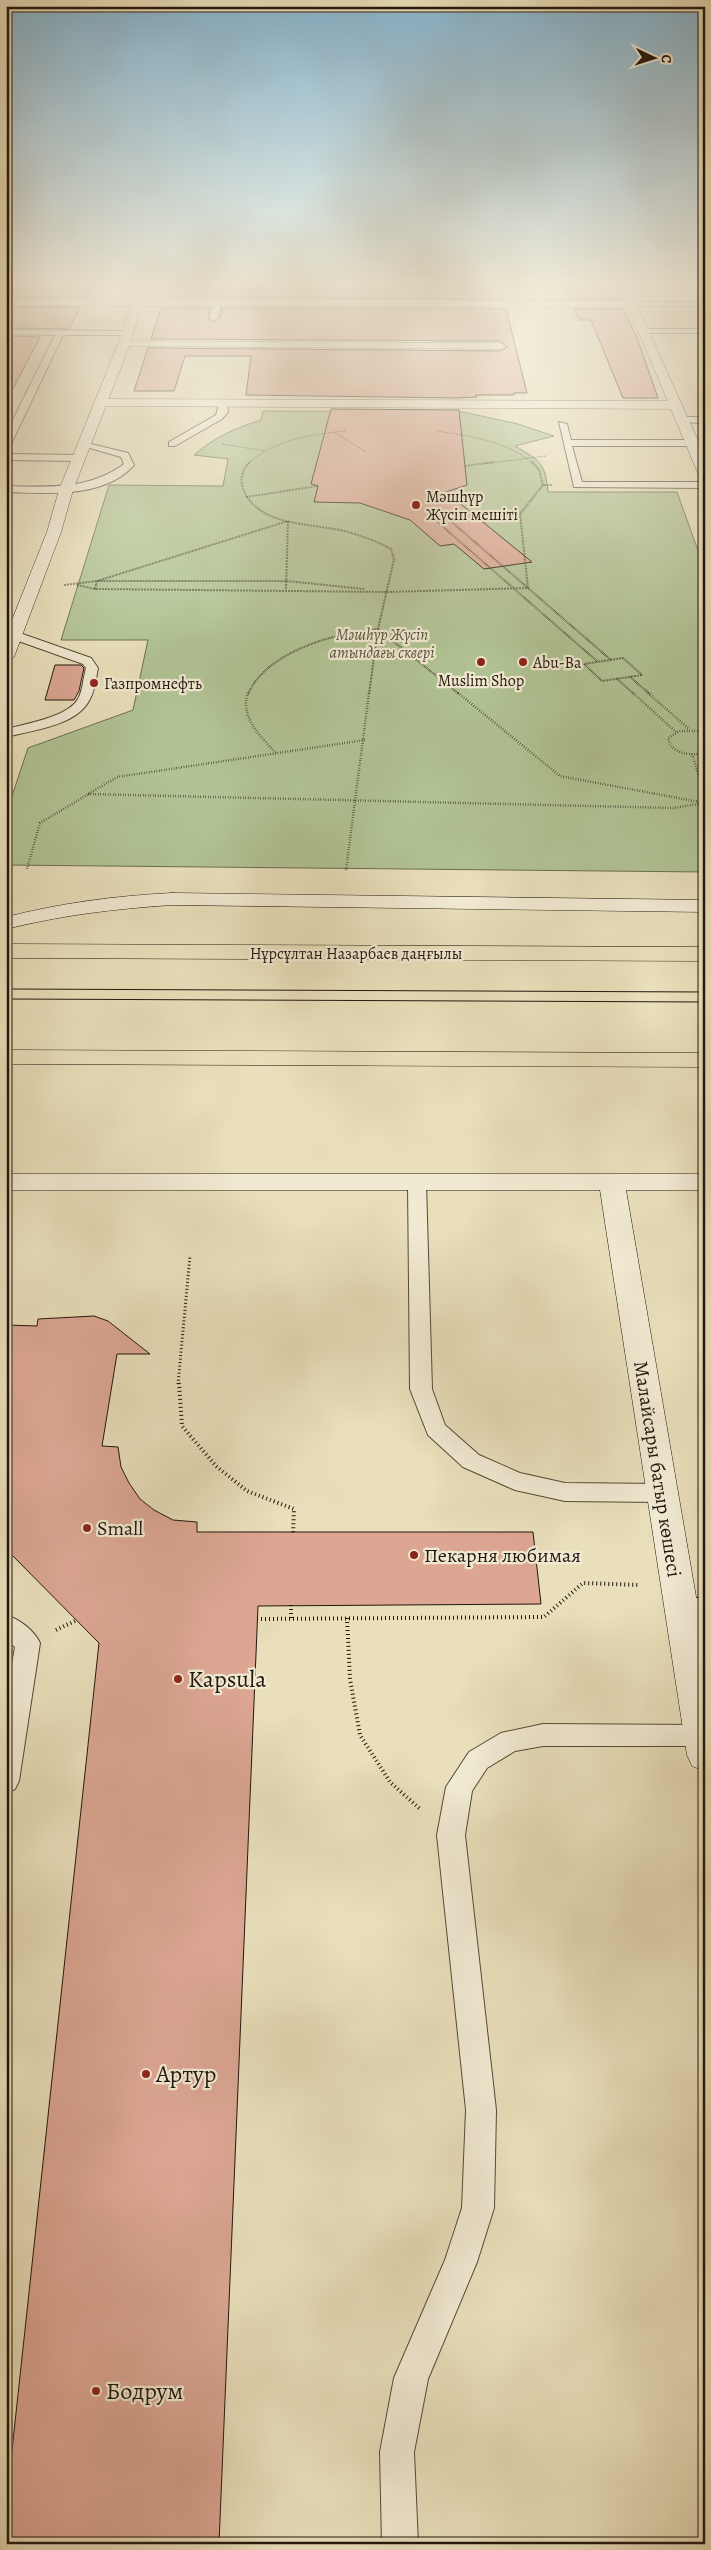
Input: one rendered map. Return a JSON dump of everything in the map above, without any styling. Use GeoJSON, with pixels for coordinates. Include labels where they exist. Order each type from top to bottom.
{"type":"FeatureCollection","features":[{"type":"Feature","properties":{"kind":"main road","name":"Нұрсұлтан Назарбаев даңғылы"},"geometry":{"type":"LineString","coordinates":[[6,951],[705,954]]}},
{"type":"Feature","properties":{"kind":"main road"},"geometry":{"type":"LineString","coordinates":[[6,1058],[705,1060]]}},
{"type":"Feature","properties":{"kind":"street"},"geometry":{"type":"LineString","coordinates":[[6,657],[54,532],[66,490],[101,405]]}},
{"type":"Feature","properties":{"kind":"street"},"geometry":{"type":"LineString","coordinates":[[677,405],[705,473]]}},
{"type":"Feature","properties":{"kind":"street"},"geometry":{"type":"LineString","coordinates":[[6,923],[50,912],[106,902],[172,899],[705,906]]}},
{"type":"Feature","properties":{"kind":"street"},"geometry":{"type":"LineString","coordinates":[[6,914],[50,912]]}},
{"type":"Feature","properties":{"kind":"street"},"geometry":{"type":"LineString","coordinates":[[6,1182],[705,1182]]}},
{"type":"Feature","properties":{"kind":"street","name":"Малайсары батыр көшесі"},"geometry":{"type":"LineString","coordinates":[[612,1183],[662,1493],[687,1601],[703,1746]]}},
{"type":"Feature","properties":{"kind":"lane"},"geometry":{"type":"LineString","coordinates":[[6,444],[25,405]]}},
{"type":"Feature","properties":{"kind":"lane"},"geometry":{"type":"LineString","coordinates":[[172,444],[219,417],[223,405]]}},
{"type":"Feature","properties":{"kind":"lane"},"geometry":{"type":"LineString","coordinates":[[684,420],[705,420]]}},
{"type":"Feature","properties":{"kind":"lane"},"geometry":{"type":"LineString","coordinates":[[562,424],[578,484],[705,485]]}},
{"type":"Feature","properties":{"kind":"lane"},"geometry":{"type":"LineString","coordinates":[[568,448],[693,443]]}},
{"type":"Feature","properties":{"kind":"lane"},"geometry":{"type":"LineString","coordinates":[[6,457],[83,451],[125,455],[128,465],[117,476],[66,490],[6,489]]}},
{"type":"Feature","properties":{"kind":"lane"},"geometry":{"type":"LineString","coordinates":[[6,733],[58,718],[75,709],[84,700],[92,668],[87,661],[14,636]]}},
{"type":"Feature","properties":{"kind":"lane"},"geometry":{"type":"LineString","coordinates":[[417,1183],[421,1389],[436,1429],[471,1461],[514,1481],[565,1492],[662,1493]]}},
{"type":"Feature","properties":{"kind":"lane"},"geometry":{"type":"LineString","coordinates":[[6,1625],[28,1643],[6,1781]]}},
{"type":"Feature","properties":{"kind":"lane"},"geometry":{"type":"LineString","coordinates":[[400,2544],[398,2452],[411,2378],[461,2262],[478,2208],[481,2110],[451,1835],[459,1787],[478,1760],[510,1741],[543,1735],[703,1746]]}},
{"type":"Feature","properties":{"kind":"path"},"geometry":{"type":"LineString","coordinates":[[346,870],[354,800],[365,740],[378,629],[394,559],[392,550],[380,543],[330,528],[288,521],[261,511],[246,497],[240,486],[242,473],[247,464],[266,451],[298,440],[353,430]]}},
{"type":"Feature","properties":{"kind":"path"},"geometry":{"type":"LineString","coordinates":[[430,431],[471,437],[501,446],[526,458],[540,471],[543,485]]}},
{"type":"Feature","properties":{"kind":"path"},"geometry":{"type":"LineString","coordinates":[[465,466],[526,458],[568,448]]}},
{"type":"Feature","properties":{"kind":"path"},"geometry":{"type":"LineString","coordinates":[[528,588],[520,514],[543,485],[578,484]]}},
{"type":"Feature","properties":{"kind":"path"},"geometry":{"type":"LineString","coordinates":[[246,497],[318,486]]}},
{"type":"Feature","properties":{"kind":"path"},"geometry":{"type":"LineString","coordinates":[[598,662],[434,519],[438,516],[446,517],[611,660]]}},
{"type":"Feature","properties":{"kind":"path"},"geometry":{"type":"LineString","coordinates":[[286,589],[288,521]]}},
{"type":"Feature","properties":{"kind":"path"},"geometry":{"type":"LineString","coordinates":[[288,521],[78,585],[95,589],[286,589],[387,592],[528,588]]}},
{"type":"Feature","properties":{"kind":"path"},"geometry":{"type":"LineString","coordinates":[[96,581],[287,581],[387,592]]}},
{"type":"Feature","properties":{"kind":"path"},"geometry":{"type":"LineString","coordinates":[[95,589],[96,581]]}},
{"type":"Feature","properties":{"kind":"path"},"geometry":{"type":"LineString","coordinates":[[276,753],[254,729],[245,704],[252,684],[280,659],[320,640],[355,631],[378,629],[560,776],[705,803]]}},
{"type":"Feature","properties":{"kind":"path"},"geometry":{"type":"LineString","coordinates":[[623,658],[642,675],[602,681],[584,664],[598,662],[623,658]]}},
{"type":"Feature","properties":{"kind":"path"},"geometry":{"type":"LineString","coordinates":[[630,676],[690,730]]}},
{"type":"Feature","properties":{"kind":"path"},"geometry":{"type":"LineString","coordinates":[[616,679],[676,732]]}},
{"type":"Feature","properties":{"kind":"path"},"geometry":{"type":"LineString","coordinates":[[705,731],[690,730],[676,732],[668,738],[670,746],[692,754],[705,754]]}},
{"type":"Feature","properties":{"kind":"path"},"geometry":{"type":"LineString","coordinates":[[27,869],[40,823],[117,777],[365,740]]}},
{"type":"Feature","properties":{"kind":"path"},"geometry":{"type":"LineString","coordinates":[[692,754],[705,795]]}},
{"type":"Feature","properties":{"kind":"path"},"geometry":{"type":"LineString","coordinates":[[88,794],[673,808],[705,803]]}},
{"type":"Feature","properties":{"kind":"path"},"geometry":{"type":"LineString","coordinates":[[190,1256],[178,1390],[182,1426],[216,1466],[247,1491],[294,1508],[293,1534]]}},
{"type":"Feature","properties":{"kind":"path"},"geometry":{"type":"LineString","coordinates":[[257,1619],[544,1617],[583,1584],[687,1601]]}},
{"type":"Feature","properties":{"kind":"path"},"geometry":{"type":"LineString","coordinates":[[291,1605],[291,1618]]}},
{"type":"Feature","properties":{"kind":"path"},"geometry":{"type":"LineString","coordinates":[[347,1618],[350,1679],[360,1735],[390,1782],[451,1835]]}},
{"type":"Feature","properties":{"kind":"green space","name":"Мәшһүр Жүсіп атындағы сквері"},"geometry":{"type":"Polygon","coordinates":[[[263,411],[463,412],[518,424],[554,436],[515,446],[540,463],[545,474],[548,492],[677,492],[705,570],[705,872],[6,865],[6,814],[28,748],[133,710],[148,640],[61,640],[109,485],[223,486],[228,459],[194,455],[226,434],[261,420],[263,411]]]}},
{"type":"Feature","properties":{"kind":"building","name":"Мәшһүр Жүсіп мешіті"},"geometry":{"type":"Polygon","coordinates":[[[331,409],[459,410],[467,485],[446,492],[532,562],[484,569],[454,544],[440,546],[410,520],[360,503],[314,502],[318,486],[311,484],[331,409]]]}},
{"type":"Feature","properties":{"kind":"building"},"geometry":{"type":"Polygon","coordinates":[[[55,665],[81,665],[84,668],[79,691],[74,700],[45,700],[55,665]]]}},
{"type":"Feature","properties":{"kind":"building","name":"Артур"},"geometry":{"type":"Polygon","coordinates":[[[94,1316],[108,1321],[150,1354],[117,1354],[102,1446],[118,1447],[121,1467],[129,1483],[140,1499],[154,1510],[173,1520],[197,1522],[197,1532],[533,1532],[541,1604],[258,1606],[219,2544],[6,2544],[6,2506],[99,1643],[6,1549],[6,1325],[37,1326],[38,1319],[94,1316]]]}},
{"type":"Feature","properties":{"kind":"tram line"},"geometry":{"type":"LineString","coordinates":[[6,989],[705,992]]}},
{"type":"Feature","properties":{"kind":"tram line"},"geometry":{"type":"LineString","coordinates":[[6,999],[705,1002]]}},
{"type":"Feature","properties":{"kind":"place","name":"Мәшһүр Жүсіп мешіті"},"geometry":{"type":"Point","coordinates":[416,505]}},
{"type":"Feature","properties":{"kind":"place","name":"Muslim Shop"},"geometry":{"type":"Point","coordinates":[481,662]}},
{"type":"Feature","properties":{"kind":"place","name":"Abu-Ba"},"geometry":{"type":"Point","coordinates":[523,662]}},
{"type":"Feature","properties":{"kind":"place","name":"Газпромнефть"},"geometry":{"type":"Point","coordinates":[94,683]}},
{"type":"Feature","properties":{"kind":"place","name":"Small"},"geometry":{"type":"Point","coordinates":[87,1528]}},
{"type":"Feature","properties":{"kind":"place","name":"Пекарня любимая"},"geometry":{"type":"Point","coordinates":[414,1555]}},
{"type":"Feature","properties":{"kind":"place","name":"Kapsula"},"geometry":{"type":"Point","coordinates":[178,1679]}},
{"type":"Feature","properties":{"kind":"place","name":"Артур"},"geometry":{"type":"Point","coordinates":[146,2074]}},
{"type":"Feature","properties":{"kind":"place","name":"Бодрум"},"geometry":{"type":"Point","coordinates":[96,2391]}}]}
